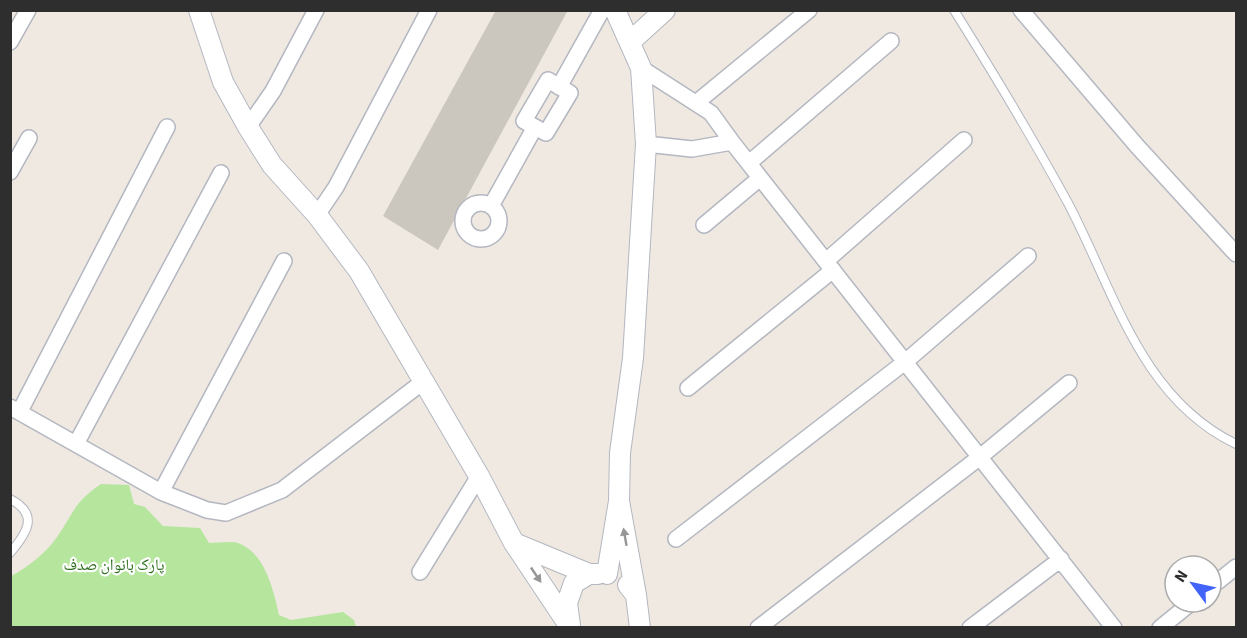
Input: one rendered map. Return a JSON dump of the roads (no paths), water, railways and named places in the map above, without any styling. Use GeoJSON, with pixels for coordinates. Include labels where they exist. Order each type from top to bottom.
{"type":"FeatureCollection","features":[{"type":"Feature","properties":{"kind":"street"},"geometry":{"type":"LineString","coordinates":[[10,42],[28,10]]}},
{"type":"Feature","properties":{"kind":"street"},"geometry":{"type":"LineString","coordinates":[[199,10],[223,82],[248,127],[272,165],[317,215],[359,270],[479,476],[514,543],[570,627]]}},
{"type":"Feature","properties":{"kind":"street"},"geometry":{"type":"LineString","coordinates":[[248,127],[273,91],[316,10]]}},
{"type":"Feature","properties":{"kind":"street"},"geometry":{"type":"LineString","coordinates":[[317,215],[336,187],[429,10]]}},
{"type":"Feature","properties":{"kind":"street"},"geometry":{"type":"LineString","coordinates":[[559,87],[602,10]]}},
{"type":"Feature","properties":{"kind":"street"},"geometry":{"type":"LineString","coordinates":[[615,10],[631,41],[641,68],[646,144],[633,358],[620,453],[619,501],[640,627]]}},
{"type":"Feature","properties":{"kind":"street"},"geometry":{"type":"LineString","coordinates":[[631,41],[665,10]]}},
{"type":"Feature","properties":{"kind":"street"},"geometry":{"type":"LineString","coordinates":[[696,103],[809,10]]}},
{"type":"Feature","properties":{"kind":"street"},"geometry":{"type":"LineString","coordinates":[[1021,10],[1137,146],[1236,254]]}},
{"type":"Feature","properties":{"kind":"street"},"geometry":{"type":"LineString","coordinates":[[749,163],[891,42]]}},
{"type":"Feature","properties":{"kind":"street"},"geometry":{"type":"LineString","coordinates":[[641,68],[711,113],[1114,627]]}},
{"type":"Feature","properties":{"kind":"street"},"geometry":{"type":"LineString","coordinates":[[548,80],[559,87],[570,93],[546,133],[524,122],[548,80]]}},
{"type":"Feature","properties":{"kind":"street"},"geometry":{"type":"LineString","coordinates":[[491,206],[535,127]]}},
{"type":"Feature","properties":{"kind":"street"},"geometry":{"type":"LineString","coordinates":[[167,128],[15,409],[161,492],[207,510],[225,513],[282,490],[424,381]]}},
{"type":"Feature","properties":{"kind":"street"},"geometry":{"type":"LineString","coordinates":[[10,172],[29,138]]}},
{"type":"Feature","properties":{"kind":"street"},"geometry":{"type":"LineString","coordinates":[[688,388],[829,266],[964,140]]}},
{"type":"Feature","properties":{"kind":"street"},"geometry":{"type":"LineString","coordinates":[[646,144],[692,149],[732,142]]}},
{"type":"Feature","properties":{"kind":"street"},"geometry":{"type":"LineString","coordinates":[[76,444],[221,173]]}},
{"type":"Feature","properties":{"kind":"street"},"geometry":{"type":"LineString","coordinates":[[704,225],[760,177]]}},
{"type":"Feature","properties":{"kind":"street"},"geometry":{"type":"LineString","coordinates":[[675,539],[905,362],[1028,256]]}},
{"type":"Feature","properties":{"kind":"street"},"geometry":{"type":"LineString","coordinates":[[161,492],[284,261]]}},
{"type":"Feature","properties":{"kind":"street"},"geometry":{"type":"LineString","coordinates":[[758,627],[980,457],[1069,383]]}},
{"type":"Feature","properties":{"kind":"street"},"geometry":{"type":"LineString","coordinates":[[420,572],[479,476]]}},
{"type":"Feature","properties":{"kind":"street"},"geometry":{"type":"LineString","coordinates":[[598,574],[619,501]]}},
{"type":"Feature","properties":{"kind":"street"},"geometry":{"type":"LineString","coordinates":[[514,543],[598,574],[619,574],[636,595]]}},
{"type":"Feature","properties":{"kind":"street"},"geometry":{"type":"LineString","coordinates":[[970,627],[1061,559]]}},
{"type":"Feature","properties":{"kind":"street"},"geometry":{"type":"LineString","coordinates":[[1223,577],[1236,567]]}},
{"type":"Feature","properties":{"kind":"street"},"geometry":{"type":"LineString","coordinates":[[570,627],[567,603],[574,583],[598,574]]}},
{"type":"Feature","properties":{"kind":"street"},"geometry":{"type":"LineString","coordinates":[[1160,627],[1177,614]]}},
{"type":"Feature","properties":{"kind":"lane"},"geometry":{"type":"LineString","coordinates":[[954,10],[1015,106],[1070,207],[1138,350],[1157,379],[1180,406],[1236,444]]}},
{"type":"Feature","properties":{"kind":"lane"},"geometry":{"type":"LineString","coordinates":[[10,499],[24,506],[29,518],[26,530],[10,553]]}},
{"type":"Feature","properties":{"kind":"park label","name":"پارک بانوان صدف"},"geometry":{"type":"Point","coordinates":[114,564]}}]}
